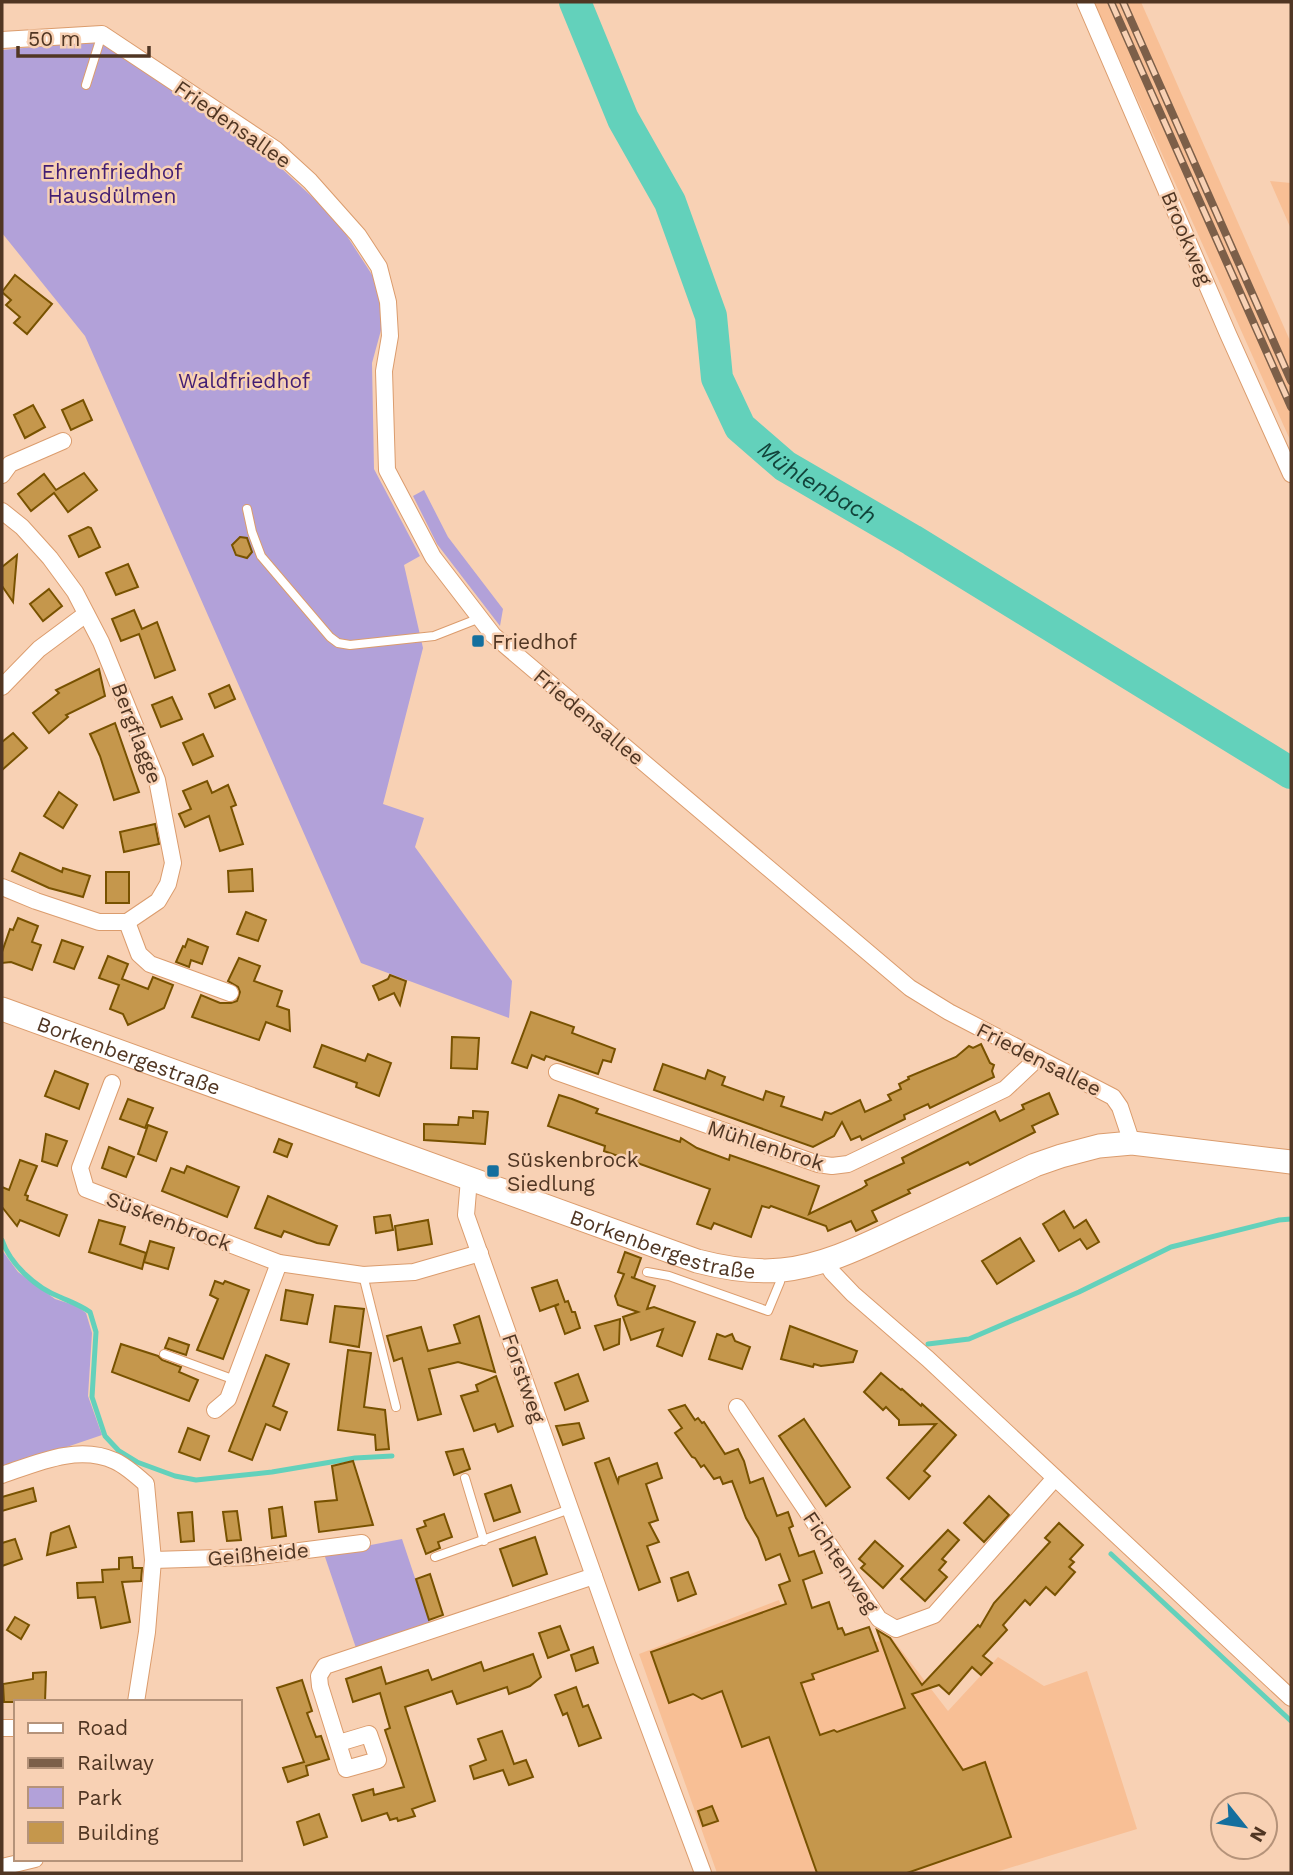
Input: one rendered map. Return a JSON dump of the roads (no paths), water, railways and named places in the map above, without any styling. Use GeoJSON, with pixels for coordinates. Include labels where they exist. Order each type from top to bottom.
{"type":"FeatureCollection","features":[{"type":"Feature","properties":{"kind":"street","name":"Brookweg"},"geometry":{"type":"LineString","coordinates":[[1085,2],[1291,474]]}},
{"type":"Feature","properties":{"kind":"street"},"geometry":{"type":"LineString","coordinates":[[2,40],[102,34]]}},
{"type":"Feature","properties":{"kind":"street","name":"Friedensallee"},"geometry":{"type":"LineString","coordinates":[[102,34],[275,149],[310,181],[359,235],[379,267],[388,302],[390,336],[384,371],[387,470],[433,557],[493,635],[910,988],[949,1012],[1113,1097],[1120,1107],[1132,1143]]}},
{"type":"Feature","properties":{"kind":"street"},"geometry":{"type":"LineString","coordinates":[[2,475],[10,464],[63,441]]}},
{"type":"Feature","properties":{"kind":"street","name":"Bergflagge"},"geometry":{"type":"LineString","coordinates":[[2,512],[22,527],[50,558],[75,592],[100,642],[157,780],[173,863],[168,884],[158,901],[127,922]]}},
{"type":"Feature","properties":{"kind":"street"},"geometry":{"type":"LineString","coordinates":[[2,687],[39,649],[86,614]]}},
{"type":"Feature","properties":{"kind":"street"},"geometry":{"type":"LineString","coordinates":[[2,887],[99,922],[127,922],[139,954],[150,964],[230,993]]}},
{"type":"Feature","properties":{"kind":"street","name":"Borkenbergestraße"},"geometry":{"type":"LineString","coordinates":[[2,1009],[697,1261],[756,1270],[781,1270],[825,1261],[864,1246],[1061,1156],[1099,1146],[1132,1143],[1291,1162]]}},
{"type":"Feature","properties":{"kind":"street","name":"Mühlenbrok"},"geometry":{"type":"LineString","coordinates":[[557,1072],[741,1139],[832,1166],[848,1164],[1005,1090],[1038,1058]]}},
{"type":"Feature","properties":{"kind":"street","name":"Süskenbrock"},"geometry":{"type":"LineString","coordinates":[[112,1083],[79,1168],[86,1189],[279,1263],[363,1275],[414,1272],[480,1254]]}},
{"type":"Feature","properties":{"kind":"street","name":"Forstweg"},"geometry":{"type":"LineString","coordinates":[[469,1179],[466,1215],[703,1873]]}},
{"type":"Feature","properties":{"kind":"street"},"geometry":{"type":"LineString","coordinates":[[825,1261],[853,1294],[928,1359],[1291,1699]]}},
{"type":"Feature","properties":{"kind":"street"},"geometry":{"type":"LineString","coordinates":[[215,1410],[228,1399],[279,1263]]}},
{"type":"Feature","properties":{"kind":"street","name":"Fichtenweg"},"geometry":{"type":"LineString","coordinates":[[737,1407],[880,1619],[896,1629],[934,1615],[1055,1478]]}},
{"type":"Feature","properties":{"kind":"street"},"geometry":{"type":"LineString","coordinates":[[2,1475],[55,1457],[89,1454],[116,1461],[146,1484],[153,1560],[147,1632],[136,1700]]}},
{"type":"Feature","properties":{"kind":"street","name":"Geißheide"},"geometry":{"type":"LineString","coordinates":[[153,1560],[251,1557],[362,1543]]}},
{"type":"Feature","properties":{"kind":"street"},"geometry":{"type":"LineString","coordinates":[[337,1739],[320,1686],[319,1676],[325,1666],[594,1576]]}},
{"type":"Feature","properties":{"kind":"street"},"geometry":{"type":"LineString","coordinates":[[2,1867],[27,1861]]}},
{"type":"Feature","properties":{"kind":"lane"},"geometry":{"type":"LineString","coordinates":[[86,85],[102,34]]}},
{"type":"Feature","properties":{"kind":"lane"},"geometry":{"type":"LineString","coordinates":[[247,509],[261,556],[321,627],[338,643],[350,645],[434,636],[480,618]]}},
{"type":"Feature","properties":{"kind":"lane"},"geometry":{"type":"LineString","coordinates":[[647,1272],[669,1276],[768,1311],[780,1282],[781,1270]]}},
{"type":"Feature","properties":{"kind":"lane"},"geometry":{"type":"LineString","coordinates":[[363,1275],[396,1407]]}},
{"type":"Feature","properties":{"kind":"lane"},"geometry":{"type":"LineString","coordinates":[[164,1353],[235,1380]]}},
{"type":"Feature","properties":{"kind":"lane"},"geometry":{"type":"LineString","coordinates":[[465,1478],[484,1541]]}},
{"type":"Feature","properties":{"kind":"lane"},"geometry":{"type":"LineString","coordinates":[[435,1557],[570,1509]]}},
{"type":"Feature","properties":{"kind":"waterway","name":"Mühlenbach"},"geometry":{"type":"LineString","coordinates":[[575,2],[623,119],[670,202],[711,316],[717,378],[740,427],[785,466],[912,540],[1291,773]]}},
{"type":"Feature","properties":{"kind":"waterway"},"geometry":{"type":"LineString","coordinates":[[928,1344],[969,1339],[1079,1292],[1171,1247],[1291,1219]]}},
{"type":"Feature","properties":{"kind":"waterway"},"geometry":{"type":"LineString","coordinates":[[2,1240],[11,1258],[33,1281],[90,1312],[96,1332],[92,1397],[105,1436],[119,1451],[137,1462],[175,1476],[196,1480],[272,1472],[355,1458],[392,1456]]}},
{"type":"Feature","properties":{"kind":"waterway"},"geometry":{"type":"LineString","coordinates":[[1111,1554],[1291,1721]]}},
{"type":"Feature","properties":{"kind":"railway"},"geometry":{"type":"LineString","coordinates":[[1111,2],[1291,407]]}},
{"type":"Feature","properties":{"kind":"railway"},"geometry":{"type":"LineString","coordinates":[[1123,2],[1291,381]]}},
{"type":"Feature","properties":{"kind":"place","name":"Friedhof"},"geometry":{"type":"Point","coordinates":[478,641]}},
{"type":"Feature","properties":{"kind":"place","name":"Süskenbrock Siedlung"},"geometry":{"type":"Point","coordinates":[493,1171]}},
{"type":"Feature","properties":{"kind":"park label","name":"Ehrenfriedhof Hausdülmen"},"geometry":{"type":"Point","coordinates":[112,183]}},
{"type":"Feature","properties":{"kind":"park label","name":"Waldfriedhof"},"geometry":{"type":"Point","coordinates":[244,380]}}]}
